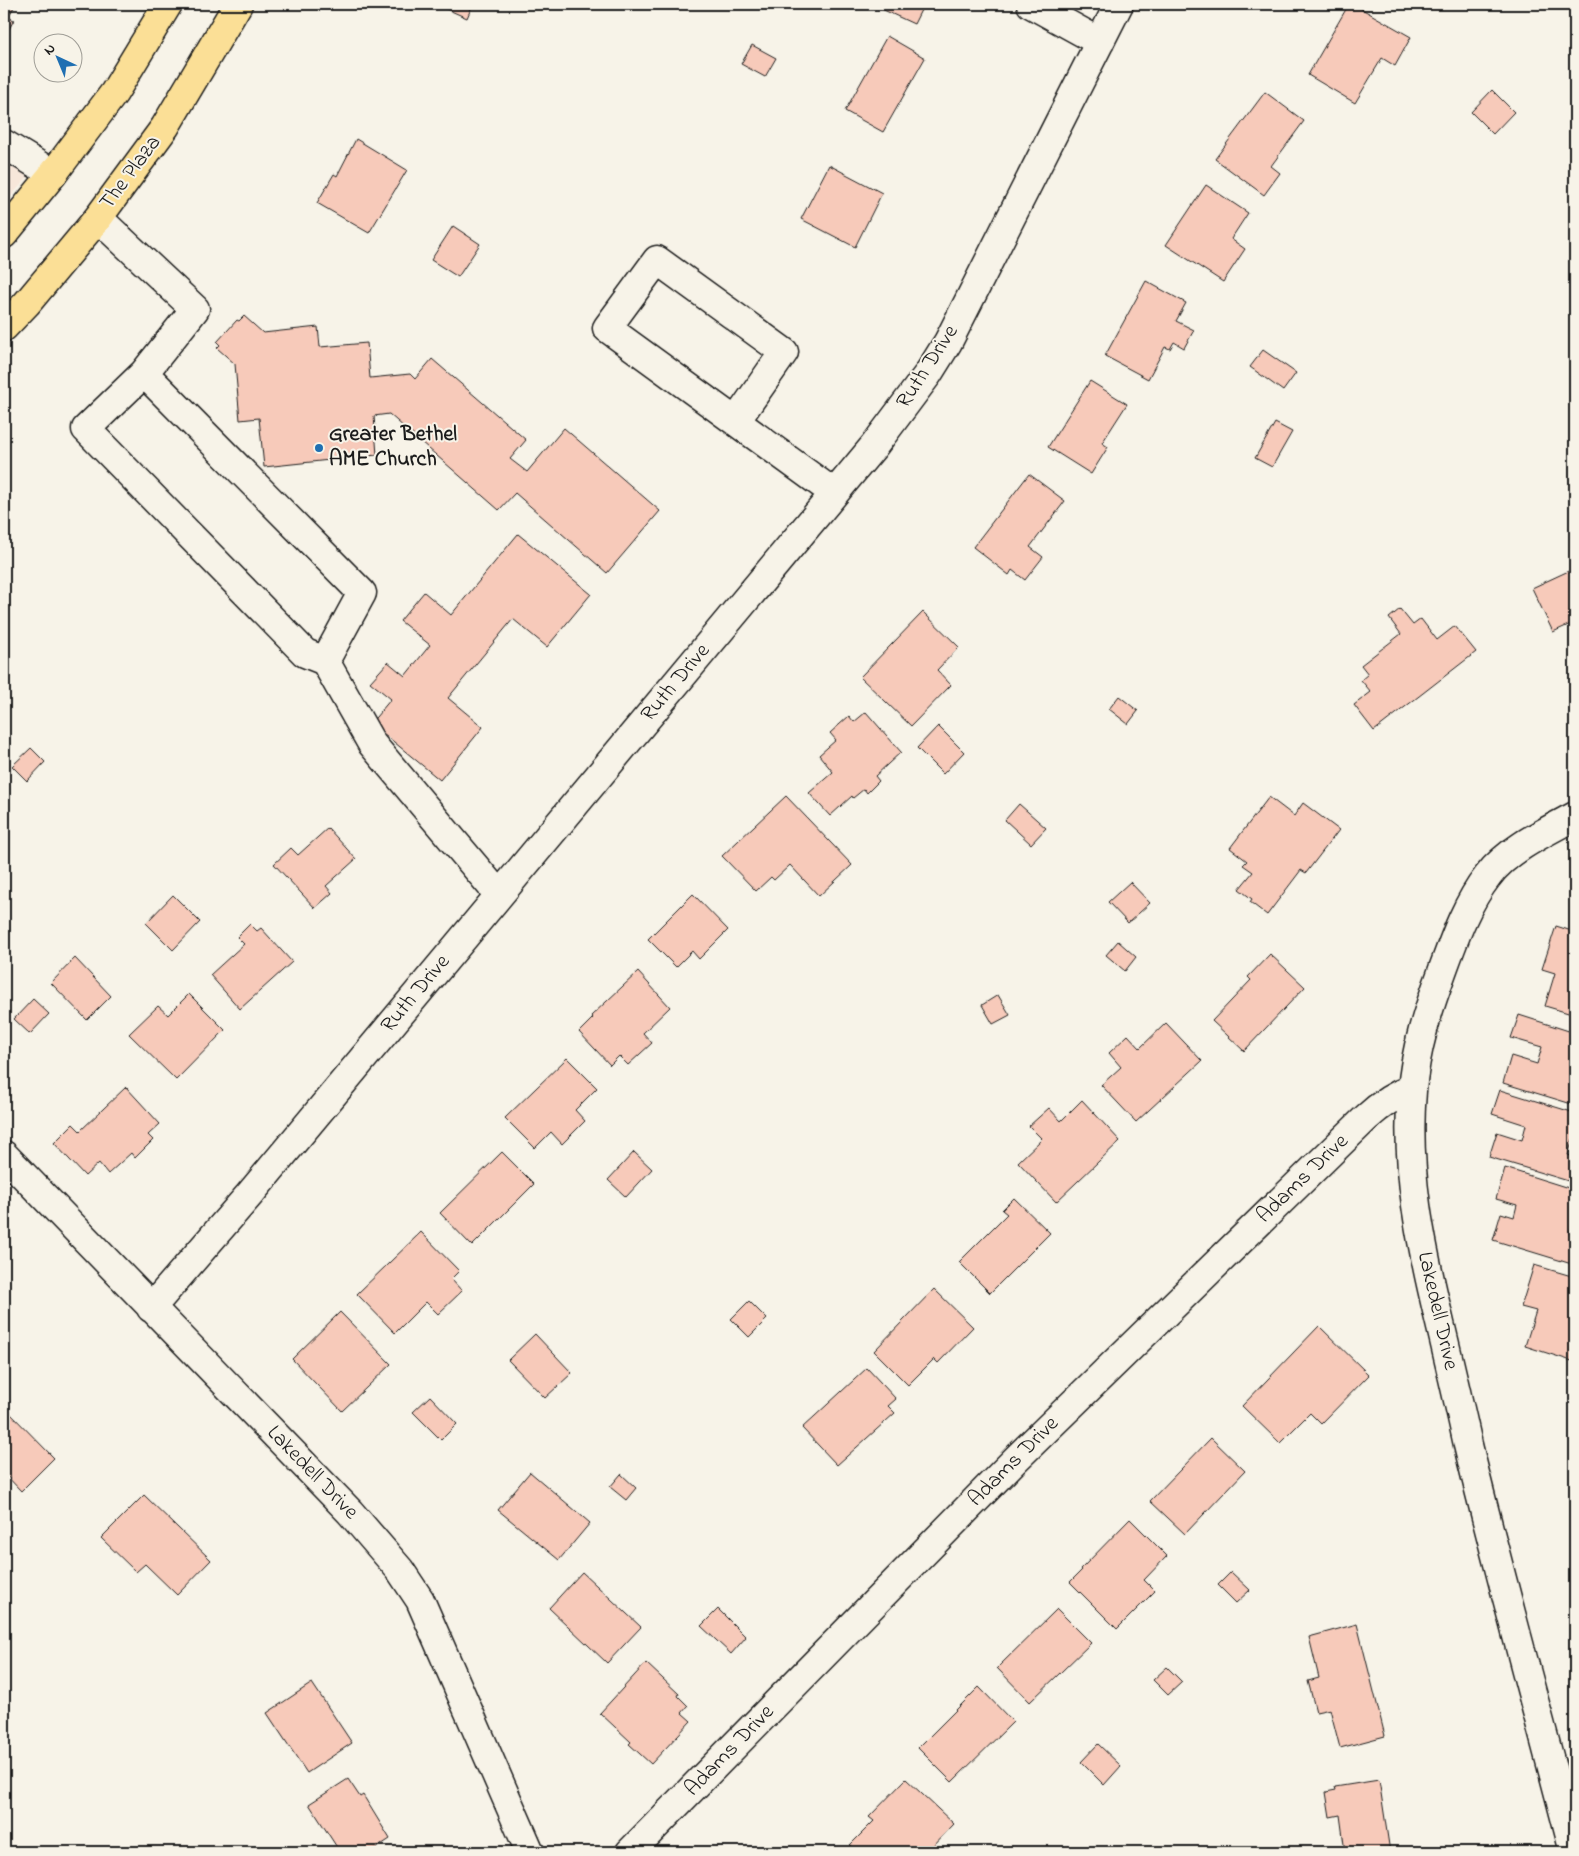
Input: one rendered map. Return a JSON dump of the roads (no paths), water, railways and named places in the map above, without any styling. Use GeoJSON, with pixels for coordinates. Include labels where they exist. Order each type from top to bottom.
{"type":"FeatureCollection","features":[{"type":"Feature","properties":{"kind":"main road"},"geometry":{"type":"LineString","coordinates":[[4,234],[53,174],[114,93],[167,4]]}},
{"type":"Feature","properties":{"kind":"main road","name":"The Plaza"},"geometry":{"type":"LineString","coordinates":[[4,326],[27,303],[98,218],[165,127],[238,4]]}},
{"type":"Feature","properties":{"kind":"street"},"geometry":{"type":"LineString","coordinates":[[1031,4],[1100,42]]}},
{"type":"Feature","properties":{"kind":"street","name":"Ruth Drive"},"geometry":{"type":"LineString","coordinates":[[151,1308],[250,1194],[874,446],[928,374],[948,342],[1119,4]]}},
{"type":"Feature","properties":{"kind":"street"},"geometry":{"type":"LineString","coordinates":[[4,144],[53,174]]}},
{"type":"Feature","properties":{"kind":"street"},"geometry":{"type":"LineString","coordinates":[[98,218],[195,308],[144,373],[86,429],[305,654],[325,661],[372,744],[499,894]]}},
{"type":"Feature","properties":{"kind":"street"},"geometry":{"type":"LineString","coordinates":[[736,422],[784,352],[656,260],[607,328],[736,422],[834,493]]}},
{"type":"Feature","properties":{"kind":"street"},"geometry":{"type":"LineString","coordinates":[[144,373],[362,593],[325,661]]}},
{"type":"Feature","properties":{"kind":"street","name":"Lakedell Drive"},"geometry":{"type":"LineString","coordinates":[[1574,1852],[1493,1547],[1423,1250],[1413,1183],[1410,1129],[1412,1089],[1420,1043],[1430,1003],[1457,931],[1474,897],[1489,874],[1518,848],[1575,816]]}},
{"type":"Feature","properties":{"kind":"street","name":"Adams Drive"},"geometry":{"type":"LineString","coordinates":[[630,1852],[1016,1459],[1316,1166],[1384,1102],[1412,1089]]}},
{"type":"Feature","properties":{"kind":"street","name":"Lakedell Drive"},"geometry":{"type":"LineString","coordinates":[[4,1155],[350,1512],[400,1570],[420,1600],[530,1852]]}},
{"type":"Feature","properties":{"kind":"place","name":"Greater Bethel AME Church"},"geometry":{"type":"Point","coordinates":[319,448]}}]}
